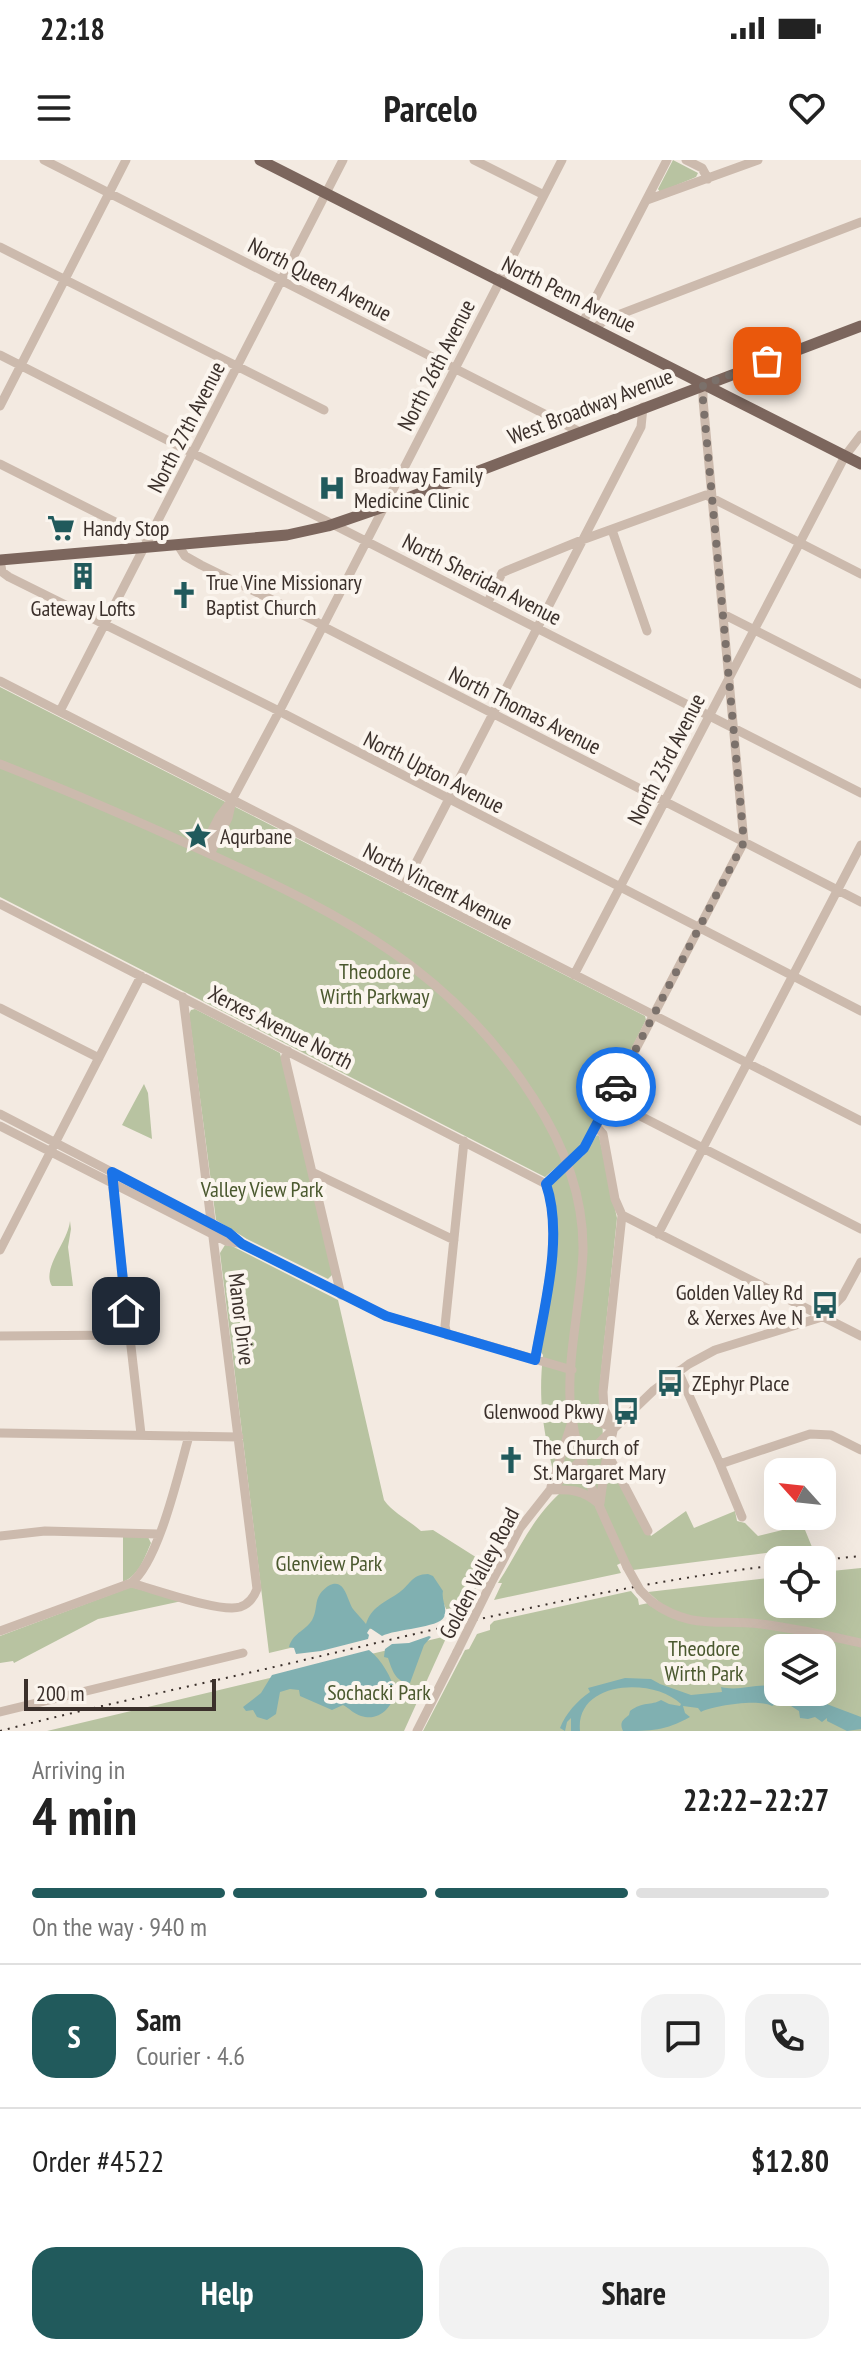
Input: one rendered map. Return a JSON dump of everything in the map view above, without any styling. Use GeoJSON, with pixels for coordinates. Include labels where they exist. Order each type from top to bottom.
{"type":"FeatureCollection","features":[{"type":"Feature","properties":{"kind":"main road","name":"North Penn Avenue"},"geometry":{"type":"LineString","coordinates":[[260,160],[861,464]]}},
{"type":"Feature","properties":{"kind":"main road","name":"West Broadway Avenue"},"geometry":{"type":"LineString","coordinates":[[0,560],[147,543],[178,545],[287,535],[331,524],[861,326]]}},
{"type":"Feature","properties":{"kind":"street","name":"North Queen Avenue"},"geometry":{"type":"LineString","coordinates":[[44,160],[580,432]]}},
{"type":"Feature","properties":{"kind":"street"},"geometry":{"type":"LineString","coordinates":[[0,406],[126,160]]}},
{"type":"Feature","properties":{"kind":"street","name":"North 27th Avenue"},"geometry":{"type":"LineString","coordinates":[[60,711],[343,160]]}},
{"type":"Feature","properties":{"kind":"street"},"geometry":{"type":"LineString","coordinates":[[474,160],[544,195]]}},
{"type":"Feature","properties":{"kind":"street","name":"North 26th Avenue"},"geometry":{"type":"LineString","coordinates":[[206,852],[228,818],[232,800],[562,160]]}},
{"type":"Feature","properties":{"kind":"street"},"geometry":{"type":"LineString","coordinates":[[583,322],[667,160]]}},
{"type":"Feature","properties":{"kind":"street"},"geometry":{"type":"LineString","coordinates":[[686,160],[702,168],[708,179]]}},
{"type":"Feature","properties":{"kind":"street"},"geometry":{"type":"LineString","coordinates":[[647,200],[758,160]]}},
{"type":"Feature","properties":{"kind":"street"},"geometry":{"type":"LineString","coordinates":[[595,328],[605,320],[861,222]]}},
{"type":"Feature","properties":{"kind":"street"},"geometry":{"type":"LineString","coordinates":[[0,247],[324,410]]}},
{"type":"Feature","properties":{"kind":"street","name":"North Sheridan Avenue"},"geometry":{"type":"LineString","coordinates":[[0,355],[861,793]]}},
{"type":"Feature","properties":{"kind":"street"},"geometry":{"type":"LineString","coordinates":[[535,1360],[551,1262],[552,1218],[546,1184],[584,1148],[744,842],[703,385]]}},
{"type":"Feature","properties":{"kind":"street"},"geometry":{"type":"LineString","coordinates":[[403,888],[641,427],[643,407]]}},
{"type":"Feature","properties":{"kind":"street","name":"North 23rd Avenue"},"geometry":{"type":"LineString","coordinates":[[574,975],[845,456],[861,435]]}},
{"type":"Feature","properties":{"kind":"street"},"geometry":{"type":"LineString","coordinates":[[0,464],[147,543]]}},
{"type":"Feature","properties":{"kind":"street"},"geometry":{"type":"LineString","coordinates":[[488,602],[502,573],[506,571],[702,496],[712,498],[861,574]]}},
{"type":"Feature","properties":{"kind":"street"},"geometry":{"type":"LineString","coordinates":[[612,530],[647,631]]}},
{"type":"Feature","properties":{"kind":"street","name":"North Thomas Avenue"},"geometry":{"type":"LineString","coordinates":[[178,545],[190,559],[861,902]]}},
{"type":"Feature","properties":{"kind":"street","name":"North Upton Avenue"},"geometry":{"type":"LineString","coordinates":[[0,560],[2,572],[9,577],[861,1011]]}},
{"type":"Feature","properties":{"kind":"street"},"geometry":{"type":"LineString","coordinates":[[723,614],[861,684]]}},
{"type":"Feature","properties":{"kind":"street","name":"North Vincent Avenue"},"geometry":{"type":"LineString","coordinates":[[0,681],[861,1121]]}},
{"type":"Feature","properties":{"kind":"street"},"geometry":{"type":"LineString","coordinates":[[0,764],[206,852],[350,923],[438,986],[480,1026],[547,1119],[568,1163],[578,1197],[584,1240],[572,1370],[572,1422],[581,1461],[640,1590],[673,1615],[693,1621],[761,1624],[861,1643]]}},
{"type":"Feature","properties":{"kind":"street"},"geometry":{"type":"LineString","coordinates":[[658,1234],[861,845]]}},
{"type":"Feature","properties":{"kind":"street","name":"Xerxes Avenue North"},"geometry":{"type":"LineString","coordinates":[[0,904],[546,1184]]}},
{"type":"Feature","properties":{"kind":"street"},"geometry":{"type":"LineString","coordinates":[[0,1250],[4,1230],[53,1147],[141,976]]}},
{"type":"Feature","properties":{"kind":"street","name":"Manor Drive"},"geometry":{"type":"LineString","coordinates":[[131,1583],[199,1602],[234,1608],[245,1605],[253,1598],[257,1583],[183,997]]}},
{"type":"Feature","properties":{"kind":"street"},"geometry":{"type":"LineString","coordinates":[[0,1008],[99,1058]]}},
{"type":"Feature","properties":{"kind":"street"},"geometry":{"type":"LineString","coordinates":[[288,1051],[285,1058],[341,1295]]}},
{"type":"Feature","properties":{"kind":"street"},"geometry":{"type":"LineString","coordinates":[[609,1100],[861,1229]]}},
{"type":"Feature","properties":{"kind":"street"},"geometry":{"type":"LineString","coordinates":[[0,1114],[53,1147],[213,1230],[226,1241],[242,1244],[386,1316],[572,1370]]}},
{"type":"Feature","properties":{"kind":"street"},"geometry":{"type":"LineString","coordinates":[[0,1126],[53,1147]]}},
{"type":"Feature","properties":{"kind":"street"},"geometry":{"type":"LineString","coordinates":[[596,1126],[603,1134],[615,1199],[622,1215],[603,1392],[604,1409],[614,1428],[600,1504]]}},
{"type":"Feature","properties":{"kind":"street"},"geometry":{"type":"LineString","coordinates":[[447,1335],[445,1326],[464,1141]]}},
{"type":"Feature","properties":{"kind":"street"},"geometry":{"type":"LineString","coordinates":[[312,1172],[454,1240]]}},
{"type":"Feature","properties":{"kind":"street"},"geometry":{"type":"LineString","coordinates":[[112,1178],[141,1434]]}},
{"type":"Feature","properties":{"kind":"street"},"geometry":{"type":"LineString","coordinates":[[622,1215],[861,1336]]}},
{"type":"Feature","properties":{"kind":"street"},"geometry":{"type":"LineString","coordinates":[[822,1317],[842,1297],[861,1262]]}},
{"type":"Feature","properties":{"kind":"street","name":"Golden Valley Road"},"geometry":{"type":"LineString","coordinates":[[417,1731],[520,1528],[550,1490],[654,1390],[678,1371],[730,1344],[822,1317]]}},
{"type":"Feature","properties":{"kind":"street"},"geometry":{"type":"LineString","coordinates":[[0,1336],[129,1335]]}},
{"type":"Feature","properties":{"kind":"street"},"geometry":{"type":"LineString","coordinates":[[678,1371],[742,1517]]}},
{"type":"Feature","properties":{"kind":"street"},"geometry":{"type":"LineString","coordinates":[[570,1403],[591,1419],[614,1428]]}},
{"type":"Feature","properties":{"kind":"street"},"geometry":{"type":"LineString","coordinates":[[572,1422],[550,1490],[576,1490],[600,1504]]}},
{"type":"Feature","properties":{"kind":"street"},"geometry":{"type":"LineString","coordinates":[[0,1433],[239,1437]]}},
{"type":"Feature","properties":{"kind":"street"},"geometry":{"type":"LineString","coordinates":[[720,1464],[810,1434],[831,1435],[861,1450]]}},
{"type":"Feature","properties":{"kind":"street"},"geometry":{"type":"LineString","coordinates":[[0,1631],[131,1583],[144,1569],[158,1534],[189,1436]]}},
{"type":"Feature","properties":{"kind":"street"},"geometry":{"type":"LineString","coordinates":[[607,1456],[648,1531]]}},
{"type":"Feature","properties":{"kind":"street"},"geometry":{"type":"LineString","coordinates":[[0,1536],[45,1531],[158,1534]]}},
{"type":"Feature","properties":{"kind":"street"},"geometry":{"type":"LineString","coordinates":[[0,1712],[243,1653]]}},
{"type":"Feature","properties":{"kind":"green space"},"geometry":{"type":"Polygon","coordinates":[[[673,160],[698,173],[696,177],[660,192],[658,189],[673,160]]]}},
{"type":"Feature","properties":{"kind":"green space","name":"Theodore Wirth Parkway"},"geometry":{"type":"Polygon","coordinates":[[[0,687],[645,1016],[646,1020],[583,1144],[545,1177],[0,897],[0,687]]]}},
{"type":"Feature","properties":{"kind":"green space","name":"Valley View Park"},"geometry":{"type":"Polygon","coordinates":[[[195,1009],[280,1053],[332,1271],[328,1279],[216,1220],[189,1014],[195,1009]]]}},
{"type":"Feature","properties":{"kind":"green space"},"geometry":{"type":"Polygon","coordinates":[[[144,1084],[148,1093],[152,1139],[122,1125],[144,1084]]]}},
{"type":"Feature","properties":{"kind":"green space"},"geometry":{"type":"Polygon","coordinates":[[[599,1136],[617,1218],[600,1383],[604,1455],[651,1536],[686,1511],[694,1528],[735,1511],[737,1521],[745,1523],[758,1536],[783,1530],[805,1530],[812,1546],[764,1546],[764,1553],[633,1570],[621,1563],[617,1565],[621,1573],[494,1600],[502,1583],[498,1583],[526,1537],[559,1494],[547,1441],[541,1392],[541,1352],[552,1280],[551,1185],[583,1156],[599,1136]]]}},
{"type":"Feature","properties":{"kind":"green space"},"geometry":{"type":"Polygon","coordinates":[[[70,1221],[68,1247],[73,1286],[52,1286],[52,1264],[70,1221]]]}},
{"type":"Feature","properties":{"kind":"green space","name":"Glenview Park"},"geometry":{"type":"Polygon","coordinates":[[[225,1245],[338,1300],[384,1500],[421,1531],[433,1530],[482,1561],[477,1587],[466,1607],[446,1609],[442,1599],[413,1619],[269,1653],[220,1253],[225,1245]]]}},
{"type":"Feature","properties":{"kind":"green space"},"geometry":{"type":"Polygon","coordinates":[[[123,1536],[148,1537],[151,1543],[137,1571],[123,1582],[123,1536]]]}},
{"type":"Feature","properties":{"kind":"green space","name":"Theodore Wirth Park"},"geometry":{"type":"Polygon","coordinates":[[[861,1568],[861,1731],[423,1731],[465,1650],[469,1649],[477,1634],[490,1630],[494,1621],[631,1591],[639,1605],[658,1601],[648,1592],[764,1579],[764,1618],[836,1618],[836,1571],[861,1568]]]}},
{"type":"Feature","properties":{"kind":"green space"},"geometry":{"type":"Polygon","coordinates":[[[131,1587],[182,1601],[98,1619],[14,1663],[0,1663],[0,1636],[131,1587]]]}},
{"type":"Feature","properties":{"kind":"green space","name":"Sochacki Park"},"geometry":{"type":"Polygon","coordinates":[[[447,1636],[404,1731],[47,1731],[447,1636]]]}},
{"type":"Feature","properties":{"kind":"water"},"geometry":{"type":"Polygon","coordinates":[[[428,1574],[433,1576],[443,1591],[445,1614],[440,1621],[382,1636],[370,1628],[368,1639],[321,1651],[296,1654],[294,1648],[289,1647],[311,1622],[318,1597],[330,1585],[342,1587],[353,1609],[366,1624],[378,1606],[414,1578],[428,1574]]]}},
{"type":"Feature","properties":{"kind":"water"},"geometry":{"type":"Polygon","coordinates":[[[429,1636],[410,1683],[401,1681],[388,1658],[384,1657],[385,1649],[392,1644],[409,1643],[429,1636]]]}},
{"type":"Feature","properties":{"kind":"water"},"geometry":{"type":"Polygon","coordinates":[[[369,1650],[386,1669],[396,1692],[388,1708],[379,1715],[361,1716],[343,1705],[332,1710],[300,1696],[299,1690],[290,1689],[280,1692],[276,1714],[267,1720],[243,1707],[261,1693],[272,1675],[369,1650]]]}},
{"type":"Feature","properties":{"kind":"water"},"geometry":{"type":"Polygon","coordinates":[[[625,1678],[651,1679],[691,1695],[722,1692],[721,1687],[764,1686],[764,1704],[745,1703],[701,1712],[698,1708],[683,1706],[690,1717],[673,1725],[623,1731],[622,1722],[630,1711],[639,1706],[661,1700],[681,1704],[669,1695],[653,1690],[618,1688],[590,1701],[582,1714],[580,1731],[571,1731],[571,1718],[565,1731],[560,1728],[572,1708],[590,1692],[588,1688],[625,1678]]]}},
{"type":"Feature","properties":{"kind":"water"},"geometry":{"type":"Polygon","coordinates":[[[791,1706],[832,1706],[861,1717],[861,1729],[847,1731],[827,1721],[827,1718],[822,1722],[815,1717],[800,1718],[799,1711],[791,1706]]]}},
{"type":"Feature","properties":{"kind":"railway"},"geometry":{"type":"LineString","coordinates":[[836,1559],[861,1556]]}},
{"type":"Feature","properties":{"kind":"railway"},"geometry":{"type":"LineString","coordinates":[[0,1731],[550,1604],[764,1567]]}},
{"type":"Feature","properties":{"kind":"way so far"},"geometry":{"type":"LineString","coordinates":[[616,1087],[744,842],[703,385],[767,361]]}},
{"type":"Feature","properties":{"kind":"place","name":"Broadway Family Medicine Clinic"},"geometry":{"type":"Point","coordinates":[332,488]}},
{"type":"Feature","properties":{"kind":"place","name":"Handy Stop"},"geometry":{"type":"Point","coordinates":[61,528]}},
{"type":"Feature","properties":{"kind":"place","name":"Gateway Lofts"},"geometry":{"type":"Point","coordinates":[83,576]}},
{"type":"Feature","properties":{"kind":"place","name":"True Vine Missionary Baptist Church"},"geometry":{"type":"Point","coordinates":[184,595]}},
{"type":"Feature","properties":{"kind":"place","name":"Aqurbane"},"geometry":{"type":"Point","coordinates":[198,836]}},
{"type":"Feature","properties":{"kind":"place","name":"Golden Valley Rd & Xerxes Ave N"},"geometry":{"type":"Point","coordinates":[825,1305]}},
{"type":"Feature","properties":{"kind":"place","name":"ZEphyr Place"},"geometry":{"type":"Point","coordinates":[670,1383]}},
{"type":"Feature","properties":{"kind":"place","name":"Glenwood Pkwy"},"geometry":{"type":"Point","coordinates":[626,1411]}},
{"type":"Feature","properties":{"kind":"place","name":"The Church of St. Margaret Mary"},"geometry":{"type":"Point","coordinates":[511,1460]}},
{"type":"Feature","properties":{"kind":"route"},"geometry":{"type":"LineString","coordinates":[[126,1311],[112,1172],[229,1233],[242,1244],[376,1312],[535,1360],[551,1262],[552,1218],[546,1184],[584,1148],[616,1087]]}}]}
